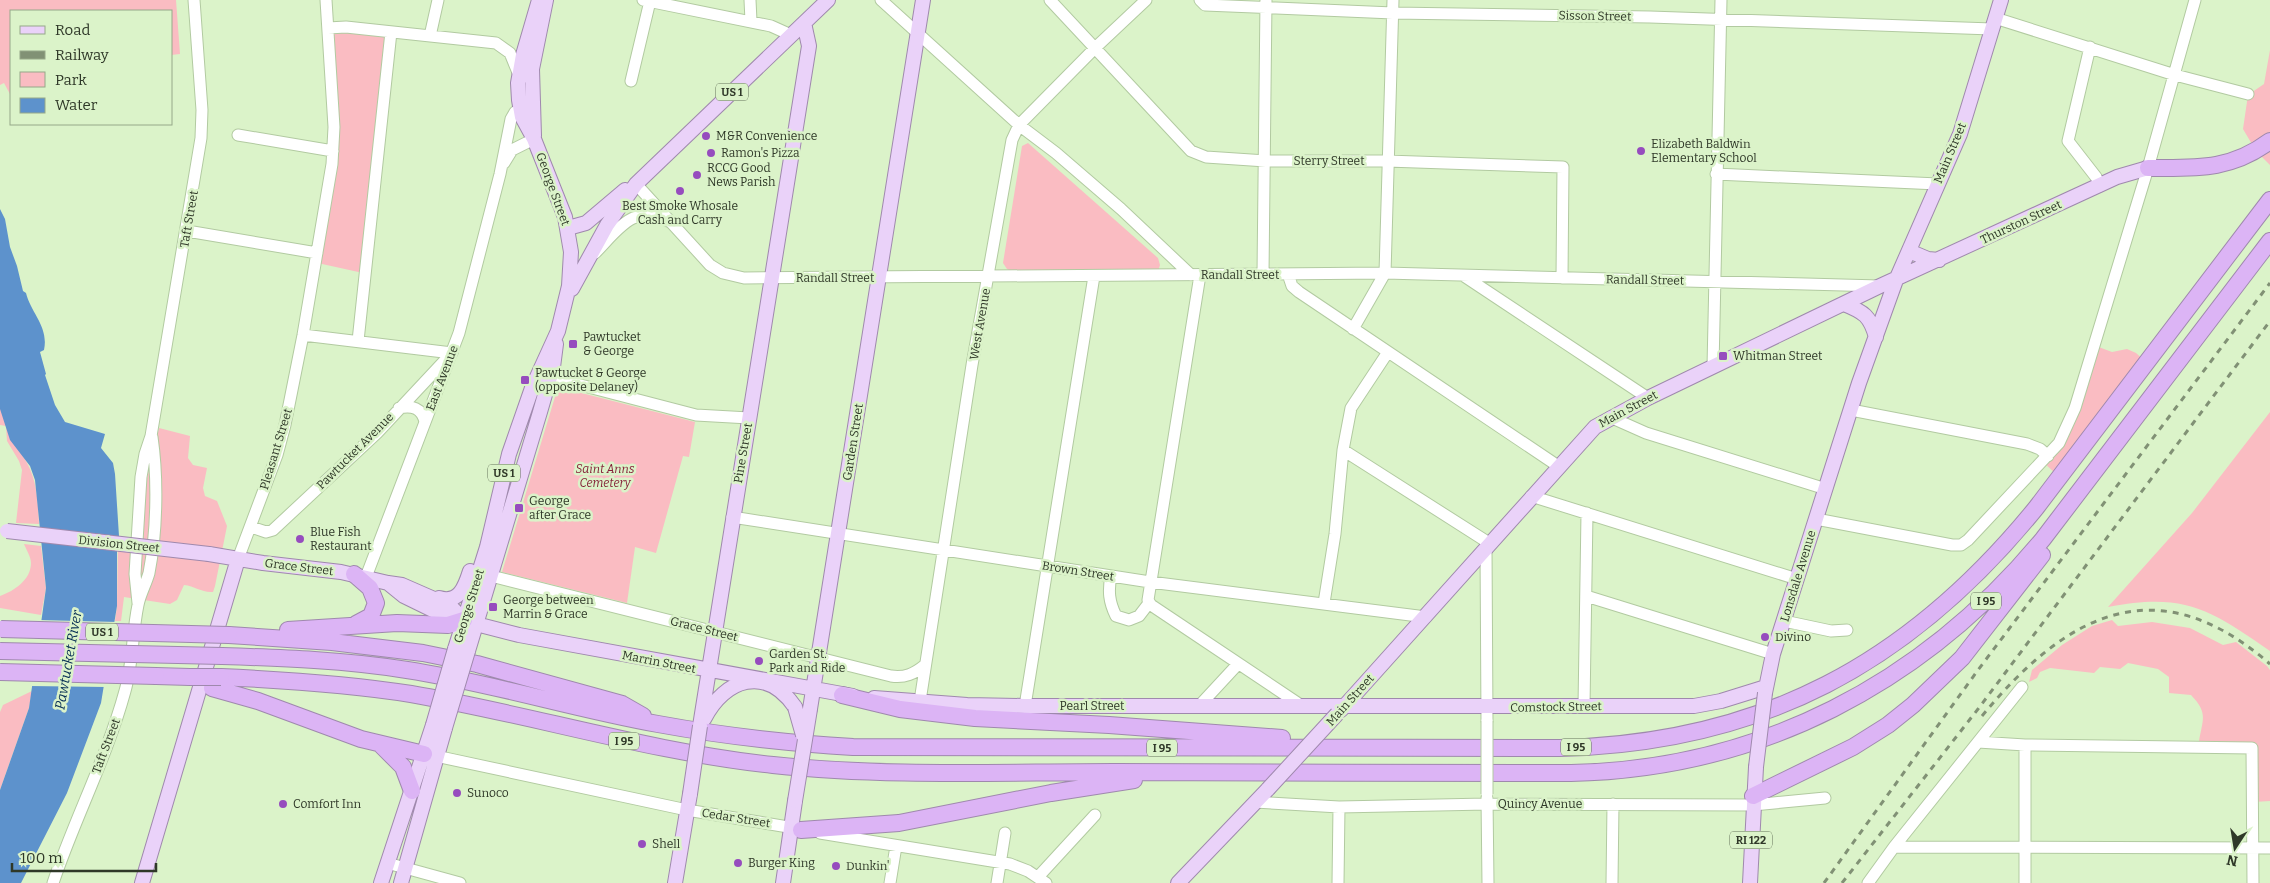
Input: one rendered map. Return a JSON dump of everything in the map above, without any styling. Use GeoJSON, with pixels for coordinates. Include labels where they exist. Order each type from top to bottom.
{"type":"FeatureCollection","features":[{"type":"Feature","properties":{"kind":"highway"},"geometry":{"type":"LineString","coordinates":[[2148,168],[2192,169],[2226,164],[2248,155],[2270,141]]}},
{"type":"Feature","properties":{"kind":"highway","name":"I 95"},"geometry":{"type":"LineString","coordinates":[[0,651],[320,660],[407,670],[475,682],[657,724],[766,741],[866,748],[1593,747],[1679,736],[1746,718],[1810,693],[1886,650],[1953,598],[2002,548],[2036,508],[2270,200]]}},
{"type":"Feature","properties":{"kind":"highway","name":"I 95"},"geometry":{"type":"LineString","coordinates":[[0,672],[156,676],[217,683],[309,681],[387,690],[489,710],[666,750],[786,767],[898,772],[1588,772],[1676,762],[1757,741],[1841,705],[1887,679],[1937,644],[1971,616],[2008,578],[2074,498],[2270,241]]}},
{"type":"Feature","properties":{"kind":"highway"},"geometry":{"type":"LineString","coordinates":[[1753,801],[1863,741],[1888,725],[1930,690],[1971,647],[2040,558],[2074,498]]}},
{"type":"Feature","properties":{"kind":"highway"},"geometry":{"type":"LineString","coordinates":[[350,625],[368,619],[374,612],[376,603],[370,588],[360,575]]}},
{"type":"Feature","properties":{"kind":"highway","name":"US 1"},"geometry":{"type":"LineString","coordinates":[[0,629],[228,635],[350,625],[408,622],[443,625],[470,622]]}},
{"type":"Feature","properties":{"kind":"highway"},"geometry":{"type":"LineString","coordinates":[[228,635],[353,644],[458,660],[622,704],[657,724]]}},
{"type":"Feature","properties":{"kind":"highway"},"geometry":{"type":"LineString","coordinates":[[217,683],[258,701],[340,732],[380,745],[431,755]]}},
{"type":"Feature","properties":{"kind":"highway"},"geometry":{"type":"LineString","coordinates":[[842,695],[900,709],[975,718],[1109,724],[1402,748]]}},
{"type":"Feature","properties":{"kind":"highway"},"geometry":{"type":"LineString","coordinates":[[380,745],[403,767],[412,791]]}},
{"type":"Feature","properties":{"kind":"highway"},"geometry":{"type":"LineString","coordinates":[[796,829],[899,823],[1067,790],[1196,772]]}},
{"type":"Feature","properties":{"kind":"main road"},"geometry":{"type":"LineString","coordinates":[[525,76],[531,21],[539,0]]}},
{"type":"Feature","properties":{"kind":"main road"},"geometry":{"type":"LineString","coordinates":[[526,109],[518,92],[525,76],[546,0]]}},
{"type":"Feature","properties":{"kind":"main road","name":"US 1"},"geometry":{"type":"LineString","coordinates":[[567,298],[613,215],[636,184],[828,0]]}},
{"type":"Feature","properties":{"kind":"main road","name":"Garden Street"},"geometry":{"type":"LineString","coordinates":[[783,883],[796,829],[795,801],[923,0]]}},
{"type":"Feature","properties":{"kind":"main road","name":"Main Street"},"geometry":{"type":"LineString","coordinates":[[1178,883],[1268,789],[1426,617],[1587,434],[1610,417],[1648,398],[1896,280],[1960,134],[2001,0]]}},
{"type":"Feature","properties":{"kind":"main road","name":"Pine Street"},"geometry":{"type":"LineString","coordinates":[[712,695],[708,671],[809,46],[804,23]]}},
{"type":"Feature","properties":{"kind":"main road","name":"George Street"},"geometry":{"type":"LineString","coordinates":[[401,883],[431,755],[485,574],[550,377],[558,331],[567,298],[571,264],[568,228],[563,208],[534,139],[526,125],[526,109]]}},
{"type":"Feature","properties":{"kind":"main road","name":"Thurston Street"},"geometry":{"type":"LineString","coordinates":[[1896,280],[2117,177],[2148,168]]}},
{"type":"Feature","properties":{"kind":"main road","name":"US 1"},"geometry":{"type":"LineString","coordinates":[[568,228],[581,225],[590,220],[619,195],[636,184]]}},
{"type":"Feature","properties":{"kind":"main road"},"geometry":{"type":"LineString","coordinates":[[1909,251],[1928,259],[1939,260]]}},
{"type":"Feature","properties":{"kind":"main road","name":"Lonsdale Avenue"},"geometry":{"type":"LineString","coordinates":[[1750,883],[1756,767],[1765,690],[1773,654],[1851,410],[1896,280]]}},
{"type":"Feature","properties":{"kind":"main road"},"geometry":{"type":"LineString","coordinates":[[1844,304],[1862,311],[1870,320],[1876,337]]}},
{"type":"Feature","properties":{"kind":"main road","name":"George Street"},"geometry":{"type":"LineString","coordinates":[[485,574],[502,478],[527,403],[558,331]]}},
{"type":"Feature","properties":{"kind":"main road"},"geometry":{"type":"LineString","coordinates":[[431,596],[450,600],[462,592],[502,478]]}},
{"type":"Feature","properties":{"kind":"main road","name":"Division Street"},"geometry":{"type":"LineString","coordinates":[[4,531],[209,554],[238,559]]}},
{"type":"Feature","properties":{"kind":"main road","name":"Grace Street"},"geometry":{"type":"LineString","coordinates":[[238,559],[360,575],[388,584],[402,585],[431,596],[450,606],[470,622]]}},
{"type":"Feature","properties":{"kind":"main road","name":"Pleasant Street"},"geometry":{"type":"LineString","coordinates":[[142,883],[238,559]]}},
{"type":"Feature","properties":{"kind":"main road","name":"Grace Street"},"geometry":{"type":"LineString","coordinates":[[388,584],[411,600],[445,616],[470,622]]}},
{"type":"Feature","properties":{"kind":"main road","name":"Marrin Street"},"geometry":{"type":"LineString","coordinates":[[470,622],[532,638],[842,695]]}},
{"type":"Feature","properties":{"kind":"main road"},"geometry":{"type":"LineString","coordinates":[[675,883],[700,726],[712,695],[738,684],[762,680],[781,691],[795,707],[802,729],[804,748]]}},
{"type":"Feature","properties":{"kind":"main road","name":"Comstock Street"},"geometry":{"type":"LineString","coordinates":[[1340,711],[1487,714],[1584,706],[1694,706],[1721,702],[1765,690]]}},
{"type":"Feature","properties":{"kind":"main road","name":"Pearl Street"},"geometry":{"type":"LineString","coordinates":[[842,695],[1024,706],[1302,706],[1340,711]]}},
{"type":"Feature","properties":{"kind":"main road","name":"George Street"},"geometry":{"type":"LineString","coordinates":[[381,883],[412,791],[431,755]]}},
{"type":"Feature","properties":{"kind":"street","name":"Taft Street"},"geometry":{"type":"LineString","coordinates":[[138,603],[135,584],[142,471],[151,436],[187,231],[202,129],[194,0]]}},
{"type":"Feature","properties":{"kind":"street","name":"Pleasant Street"},"geometry":{"type":"LineString","coordinates":[[238,559],[251,527],[285,425],[317,253],[333,151],[334,127],[326,0]]}},
{"type":"Feature","properties":{"kind":"street"},"geometry":{"type":"LineString","coordinates":[[430,36],[438,0]]}},
{"type":"Feature","properties":{"kind":"street"},"geometry":{"type":"LineString","coordinates":[[750,0],[751,21]]}},
{"type":"Feature","properties":{"kind":"street"},"geometry":{"type":"LineString","coordinates":[[881,0],[1019,126],[1056,153],[1195,275],[1150,582],[1149,603],[1139,616],[1129,620],[1116,616],[1111,607],[1108,591],[1111,576]]}},
{"type":"Feature","properties":{"kind":"street","name":"Sterry Street"},"geometry":{"type":"LineString","coordinates":[[1050,0],[1191,150],[1206,157],[1563,167],[1562,278]]}},
{"type":"Feature","properties":{"kind":"street","name":"West Avenue"},"geometry":{"type":"LineString","coordinates":[[920,701],[943,550],[1012,140],[1019,126],[1096,47],[1146,0]]}},
{"type":"Feature","properties":{"kind":"street","name":"Sisson Street"},"geometry":{"type":"LineString","coordinates":[[1200,0],[1205,5],[1266,4],[1393,13],[1994,24],[2090,46],[2174,75],[2248,94]]}},
{"type":"Feature","properties":{"kind":"street"},"geometry":{"type":"LineString","coordinates":[[1354,329],[1385,273],[1393,0]]}},
{"type":"Feature","properties":{"kind":"street"},"geometry":{"type":"LineString","coordinates":[[1713,367],[1713,282],[1721,0]]}},
{"type":"Feature","properties":{"kind":"street"},"geometry":{"type":"LineString","coordinates":[[1816,518],[1952,545],[1961,545],[1968,540],[2048,456],[2063,437],[2073,414],[2148,168],[2195,0]]}},
{"type":"Feature","properties":{"kind":"street"},"geometry":{"type":"LineString","coordinates":[[631,82],[646,1],[751,21],[771,26],[791,35]]}},
{"type":"Feature","properties":{"kind":"street"},"geometry":{"type":"LineString","coordinates":[[1263,274],[1266,160],[1266,4]]}},
{"type":"Feature","properties":{"kind":"street"},"geometry":{"type":"LineString","coordinates":[[328,28],[340,26],[496,44],[510,53],[525,76]]}},
{"type":"Feature","properties":{"kind":"street"},"geometry":{"type":"LineString","coordinates":[[358,341],[391,32]]}},
{"type":"Feature","properties":{"kind":"street"},"geometry":{"type":"LineString","coordinates":[[2090,46],[2068,141],[2096,177],[2100,186]]}},
{"type":"Feature","properties":{"kind":"street","name":"East Avenue"},"geometry":{"type":"LineString","coordinates":[[360,575],[452,353],[470,294],[500,174],[511,120],[515,112],[526,109]]}},
{"type":"Feature","properties":{"kind":"street"},"geometry":{"type":"LineString","coordinates":[[238,135],[333,151]]}},
{"type":"Feature","properties":{"kind":"street","name":"East Avenue"},"geometry":{"type":"LineString","coordinates":[[500,174],[512,150],[534,139]]}},
{"type":"Feature","properties":{"kind":"street"},"geometry":{"type":"LineString","coordinates":[[1716,174],[1938,184]]}},
{"type":"Feature","properties":{"kind":"street","name":"Randall Street"},"geometry":{"type":"LineString","coordinates":[[636,184],[704,258],[717,269],[737,278],[1385,273],[1882,286]]}},
{"type":"Feature","properties":{"kind":"street"},"geometry":{"type":"LineString","coordinates":[[585,263],[623,224],[636,216],[650,214],[673,224]]}},
{"type":"Feature","properties":{"kind":"street"},"geometry":{"type":"LineString","coordinates":[[187,231],[317,253]]}},
{"type":"Feature","properties":{"kind":"street"},"geometry":{"type":"LineString","coordinates":[[1288,274],[1292,286],[1299,292],[1558,466]]}},
{"type":"Feature","properties":{"kind":"street"},"geometry":{"type":"LineString","coordinates":[[1462,275],[1648,398]]}},
{"type":"Feature","properties":{"kind":"street"},"geometry":{"type":"LineString","coordinates":[[1024,706],[1094,276]]}},
{"type":"Feature","properties":{"kind":"street"},"geometry":{"type":"LineString","coordinates":[[303,335],[452,353]]}},
{"type":"Feature","properties":{"kind":"street"},"geometry":{"type":"LineString","coordinates":[[1324,603],[1335,534],[1343,450],[1351,408],[1388,352]]}},
{"type":"Feature","properties":{"kind":"street","name":"Pawtucket Avenue"},"geometry":{"type":"LineString","coordinates":[[251,527],[266,532],[274,530],[376,433],[452,353]]}},
{"type":"Feature","properties":{"kind":"street"},"geometry":{"type":"LineString","coordinates":[[550,377],[696,415],[749,418]]}},
{"type":"Feature","properties":{"kind":"street"},"geometry":{"type":"LineString","coordinates":[[399,408],[409,406],[418,410],[422,413],[425,422]]}},
{"type":"Feature","properties":{"kind":"street"},"geometry":{"type":"LineString","coordinates":[[1851,410],[2026,444],[2040,449],[2048,456]]}},
{"type":"Feature","properties":{"kind":"street"},"geometry":{"type":"LineString","coordinates":[[1610,417],[1646,433],[1826,489]]}},
{"type":"Feature","properties":{"kind":"street","name":"Taft Street"},"geometry":{"type":"LineString","coordinates":[[53,883],[124,696],[138,603],[146,584],[151,560],[154,513],[154,459],[151,436]]}},
{"type":"Feature","properties":{"kind":"street"},"geometry":{"type":"LineString","coordinates":[[1343,450],[1488,545],[1486,574],[1488,883]]}},
{"type":"Feature","properties":{"kind":"street"},"geometry":{"type":"LineString","coordinates":[[1531,496],[1797,579]]}},
{"type":"Feature","properties":{"kind":"street"},"geometry":{"type":"LineString","coordinates":[[1584,706],[1587,513]]}},
{"type":"Feature","properties":{"kind":"street","name":"Brown Street"},"geometry":{"type":"LineString","coordinates":[[732,517],[1150,582],[1426,617]]}},
{"type":"Feature","properties":{"kind":"street"},"geometry":{"type":"LineString","coordinates":[[136,558],[151,560]]}},
{"type":"Feature","properties":{"kind":"street"},"geometry":{"type":"LineString","coordinates":[[1471,564],[1486,574]]}},
{"type":"Feature","properties":{"kind":"street","name":"Grace Street"},"geometry":{"type":"LineString","coordinates":[[485,574],[902,678],[915,672],[925,664]]}},
{"type":"Feature","properties":{"kind":"street"},"geometry":{"type":"LineString","coordinates":[[1586,596],[1773,654]]}},
{"type":"Feature","properties":{"kind":"street"},"geometry":{"type":"LineString","coordinates":[[1149,603],[1302,706]]}},
{"type":"Feature","properties":{"kind":"street"},"geometry":{"type":"LineString","coordinates":[[1784,621],[1831,631],[1847,630]]}},
{"type":"Feature","properties":{"kind":"street"},"geometry":{"type":"LineString","coordinates":[[1200,705],[1238,664]]}},
{"type":"Feature","properties":{"kind":"street"},"geometry":{"type":"LineString","coordinates":[[1868,883],[1894,847],[2022,687]]}},
{"type":"Feature","properties":{"kind":"street"},"geometry":{"type":"LineString","coordinates":[[1978,742],[2025,745],[2252,748],[2253,883]]}},
{"type":"Feature","properties":{"kind":"street"},"geometry":{"type":"LineString","coordinates":[[2025,745],[2025,883]]}},
{"type":"Feature","properties":{"kind":"street","name":"Cedar Street"},"geometry":{"type":"LineString","coordinates":[[431,755],[687,810],[1000,862],[1019,867],[1042,880]]}},
{"type":"Feature","properties":{"kind":"street","name":"Quincy Avenue"},"geometry":{"type":"LineString","coordinates":[[1255,802],[1338,807],[1487,799],[1613,804],[1825,798]]}},
{"type":"Feature","properties":{"kind":"street"},"geometry":{"type":"LineString","coordinates":[[1612,883],[1613,804]]}},
{"type":"Feature","properties":{"kind":"street"},"geometry":{"type":"LineString","coordinates":[[1338,807],[1338,883]]}},
{"type":"Feature","properties":{"kind":"street"},"geometry":{"type":"LineString","coordinates":[[1042,880],[1095,815]]}},
{"type":"Feature","properties":{"kind":"street"},"geometry":{"type":"LineString","coordinates":[[997,883],[1005,833]]}},
{"type":"Feature","properties":{"kind":"street"},"geometry":{"type":"LineString","coordinates":[[890,883],[896,846]]}},
{"type":"Feature","properties":{"kind":"street"},"geometry":{"type":"LineString","coordinates":[[1894,847],[2270,848]]}},
{"type":"Feature","properties":{"kind":"street"},"geometry":{"type":"LineString","coordinates":[[387,863],[460,883]]}},
{"type":"Feature","properties":{"kind":"green space"},"geometry":{"type":"Polygon","coordinates":[[[0,0],[176,0],[180,54],[172,55],[172,10],[10,10],[10,94],[4,83],[0,85],[0,0]]]}},
{"type":"Feature","properties":{"kind":"green space"},"geometry":{"type":"Polygon","coordinates":[[[326,25],[390,31],[363,273],[313,262],[332,152],[326,25]]]}},
{"type":"Feature","properties":{"kind":"green space"},"geometry":{"type":"Polygon","coordinates":[[[2270,50],[2270,165],[2256,151],[2243,129],[2248,95],[2264,84],[2270,50]]]}},
{"type":"Feature","properties":{"kind":"green space"},"geometry":{"type":"Polygon","coordinates":[[[1028,143],[1158,258],[1160,265],[1158,271],[1013,272],[1007,269],[1003,263],[1022,146],[1028,143]]]}},
{"type":"Feature","properties":{"kind":"green space"},"geometry":{"type":"Polygon","coordinates":[[[2096,346],[2112,352],[2127,349],[2136,353],[2145,361],[2057,475],[2041,460],[2056,445],[2096,346]]]}},
{"type":"Feature","properties":{"kind":"green space"},"geometry":{"type":"Polygon","coordinates":[[[0,364],[23,456],[34,480],[39,524],[16,523],[22,470],[7,441],[6,426],[0,425],[0,364]]]}},
{"type":"Feature","properties":{"kind":"green space","name":"Saint Anns Cemetery"},"geometry":{"type":"Polygon","coordinates":[[[558,387],[695,422],[689,457],[683,456],[656,553],[635,547],[627,603],[502,572],[558,387]]]}},
{"type":"Feature","properties":{"kind":"green space"},"geometry":{"type":"Polygon","coordinates":[[[2270,412],[2270,651],[2230,624],[2195,608],[2177,603],[2134,603],[2108,607],[2192,513],[2270,412]]]}},
{"type":"Feature","properties":{"kind":"green space"},"geometry":{"type":"Polygon","coordinates":[[[159,428],[190,436],[188,458],[193,465],[207,468],[203,488],[205,496],[217,501],[227,526],[215,586],[213,592],[209,592],[184,585],[177,600],[170,604],[124,597],[121,621],[115,621],[118,541],[132,542],[159,428]]]}},
{"type":"Feature","properties":{"kind":"green space"},"geometry":{"type":"Polygon","coordinates":[[[24,544],[41,546],[46,588],[41,615],[0,608],[0,596],[21,584],[28,575],[31,563],[24,544]]]}},
{"type":"Feature","properties":{"kind":"green space"},"geometry":{"type":"Polygon","coordinates":[[[2112,620],[2118,626],[2152,622],[2190,628],[2223,645],[2236,642],[2267,666],[2270,670],[2270,801],[2254,802],[2253,747],[2199,741],[2203,721],[2200,707],[2191,695],[2169,693],[2169,677],[2158,669],[2128,663],[2120,669],[2100,667],[2094,673],[2050,668],[2040,672],[2037,678],[2029,682],[2032,670],[2062,645],[2092,626],[2112,620]]]}},
{"type":"Feature","properties":{"kind":"green space"},"geometry":{"type":"Polygon","coordinates":[[[32,691],[29,708],[0,790],[0,712],[3,705],[32,691]]]}},
{"type":"Feature","properties":{"kind":"water","name":"Pawtucket River"},"geometry":{"type":"Polygon","coordinates":[[[0,209],[5,219],[10,247],[23,291],[26,293],[44,334],[44,350],[40,352],[55,405],[65,422],[105,434],[101,448],[113,463],[119,536],[117,539],[117,606],[101,703],[67,793],[21,883],[0,883],[0,790],[29,708],[46,588],[35,480],[30,466],[10,440],[0,409],[0,209]]]}},
{"type":"Feature","properties":{"kind":"pier"},"geometry":{"type":"Polygon","coordinates":[[[38,620],[117,622],[106,687],[30,686],[38,620]]]}},
{"type":"Feature","properties":{"kind":"railway"},"geometry":{"type":"LineString","coordinates":[[1824,883],[1978,670],[2270,283]]}},
{"type":"Feature","properties":{"kind":"railway"},"geometry":{"type":"LineString","coordinates":[[1842,883],[1978,709],[2270,321]]}},
{"type":"Feature","properties":{"kind":"railway"},"geometry":{"type":"LineString","coordinates":[[1982,716],[2014,680],[2047,651],[2081,628],[2116,615],[2152,610],[2189,616],[2229,634],[2270,664]]}},
{"type":"Feature","properties":{"kind":"place","name":"M&R Convenience"},"geometry":{"type":"Point","coordinates":[706,136]}},
{"type":"Feature","properties":{"kind":"place","name":"Elizabeth Baldwin Elementary School"},"geometry":{"type":"Point","coordinates":[1641,151]}},
{"type":"Feature","properties":{"kind":"place","name":"Ramon's Pizza"},"geometry":{"type":"Point","coordinates":[711,153]}},
{"type":"Feature","properties":{"kind":"place","name":"RCCG Good News Parish"},"geometry":{"type":"Point","coordinates":[697,175]}},
{"type":"Feature","properties":{"kind":"place","name":"Best Smoke Whosale Cash and Carry"},"geometry":{"type":"Point","coordinates":[680,191]}},
{"type":"Feature","properties":{"kind":"place","name":"Pawtucket & George"},"geometry":{"type":"Point","coordinates":[573,344]}},
{"type":"Feature","properties":{"kind":"place","name":"Whitman Street"},"geometry":{"type":"Point","coordinates":[1723,356]}},
{"type":"Feature","properties":{"kind":"place","name":"Pawtucket & George (opposite Delaney)"},"geometry":{"type":"Point","coordinates":[525,380]}},
{"type":"Feature","properties":{"kind":"place","name":"George after Grace"},"geometry":{"type":"Point","coordinates":[519,508]}},
{"type":"Feature","properties":{"kind":"place","name":"Blue Fish Restaurant"},"geometry":{"type":"Point","coordinates":[300,539]}},
{"type":"Feature","properties":{"kind":"place","name":"George between Marrin & Grace"},"geometry":{"type":"Point","coordinates":[493,607]}},
{"type":"Feature","properties":{"kind":"place","name":"Divino"},"geometry":{"type":"Point","coordinates":[1765,637]}},
{"type":"Feature","properties":{"kind":"place","name":"Garden St. Park and Ride"},"geometry":{"type":"Point","coordinates":[759,661]}},
{"type":"Feature","properties":{"kind":"place","name":"Sunoco"},"geometry":{"type":"Point","coordinates":[457,793]}},
{"type":"Feature","properties":{"kind":"place","name":"Comfort Inn"},"geometry":{"type":"Point","coordinates":[283,804]}},
{"type":"Feature","properties":{"kind":"place","name":"Shell"},"geometry":{"type":"Point","coordinates":[642,844]}},
{"type":"Feature","properties":{"kind":"place","name":"Burger King"},"geometry":{"type":"Point","coordinates":[738,863]}},
{"type":"Feature","properties":{"kind":"place","name":"Dunkin'"},"geometry":{"type":"Point","coordinates":[836,866]}}]}
